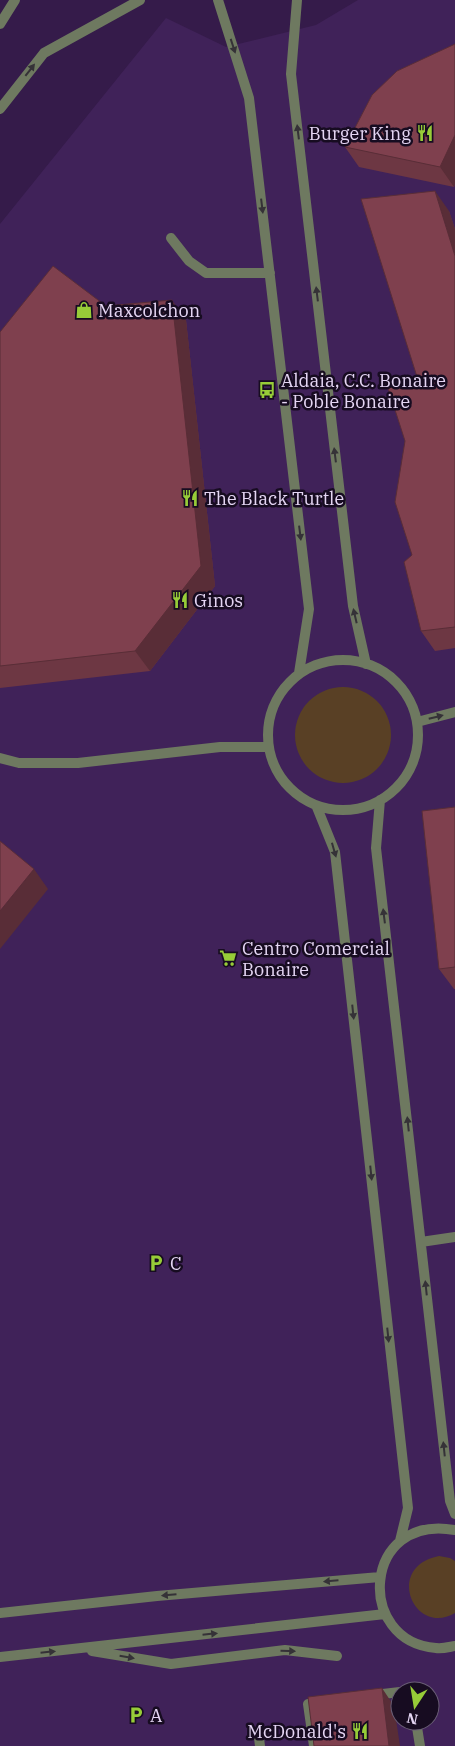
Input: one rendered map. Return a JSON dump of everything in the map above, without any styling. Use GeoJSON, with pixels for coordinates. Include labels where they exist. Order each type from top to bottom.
{"type":"FeatureCollection","features":[{"type":"Feature","properties":{"kind":"street"},"geometry":{"type":"LineString","coordinates":[[0,109],[44,53],[140,0]]}},
{"type":"Feature","properties":{"kind":"street"},"geometry":{"type":"LineString","coordinates":[[218,0],[249,98],[309,609],[299,673]]}},
{"type":"Feature","properties":{"kind":"street"},"geometry":{"type":"LineString","coordinates":[[297,0],[291,74],[353,606],[366,664]]}},
{"type":"Feature","properties":{"kind":"street"},"geometry":{"type":"LineString","coordinates":[[0,24],[12,2]]}},
{"type":"Feature","properties":{"kind":"street"},"geometry":{"type":"LineString","coordinates":[[171,238],[189,261],[206,273],[270,273]]}},
{"type":"Feature","properties":{"kind":"street"},"geometry":{"type":"LineString","coordinates":[[343,660],[366,664],[390,677],[407,697],[417,722],[417,745],[411,767],[398,786],[380,800],[359,808],[337,810],[316,805],[293,791],[277,772],[268,747],[269,719],[280,693],[299,673],[321,663],[343,660]]}},
{"type":"Feature","properties":{"kind":"street"},"geometry":{"type":"LineString","coordinates":[[417,722],[455,712]]}},
{"type":"Feature","properties":{"kind":"street"},"geometry":{"type":"LineString","coordinates":[[0,758],[19,763],[78,763],[220,747],[268,747]]}},
{"type":"Feature","properties":{"kind":"street"},"geometry":{"type":"LineString","coordinates":[[380,800],[376,848],[449,1493],[455,1514]]}},
{"type":"Feature","properties":{"kind":"street"},"geometry":{"type":"LineString","coordinates":[[316,805],[335,852],[408,1508],[400,1541]]}},
{"type":"Feature","properties":{"kind":"street"},"geometry":{"type":"LineString","coordinates":[[421,1242],[455,1237]]}},
{"type":"Feature","properties":{"kind":"street"},"geometry":{"type":"LineString","coordinates":[[455,1530],[440,1527],[418,1530],[400,1541],[386,1557],[380,1577],[379,1596],[385,1614],[398,1632],[416,1643],[436,1648],[455,1646]]}},
{"type":"Feature","properties":{"kind":"street"},"geometry":{"type":"LineString","coordinates":[[0,1613],[157,1596],[380,1577]]}},
{"type":"Feature","properties":{"kind":"street"},"geometry":{"type":"LineString","coordinates":[[0,1657],[385,1614]]}},
{"type":"Feature","properties":{"kind":"street"},"geometry":{"type":"LineString","coordinates":[[79,1648],[171,1664],[285,1650],[338,1656]]}},
{"type":"Feature","properties":{"kind":"street"},"geometry":{"type":"LineString","coordinates":[[363,1696],[390,1693]]}},
{"type":"Feature","properties":{"kind":"street"},"geometry":{"type":"LineString","coordinates":[[314,1746],[308,1704],[336,1700]]}},
{"type":"Feature","properties":{"kind":"street"},"geometry":{"type":"LineString","coordinates":[[418,1731],[420,1746]]}},
{"type":"Feature","properties":{"kind":"shaded area","name":"Centro Comercial Bonaire"},"geometry":{"type":"Polygon","coordinates":[[[358,0],[455,0],[455,1746],[0,1746],[0,224],[166,18],[226,47],[316,25],[358,0]]]}},
{"type":"Feature","properties":{"kind":"shaded area"},"geometry":{"type":"Polygon","coordinates":[[[343,687],[361,691],[377,701],[387,717],[391,735],[387,753],[377,769],[361,779],[343,783],[325,779],[309,769],[299,753],[295,735],[299,717],[309,701],[325,691],[343,687]]]}},
{"type":"Feature","properties":{"kind":"shaded area"},"geometry":{"type":"Polygon","coordinates":[[[439,1556],[455,1561],[455,1613],[440,1618],[427,1616],[417,1608],[411,1598],[409,1585],[413,1573],[422,1563],[439,1556]]]}},
{"type":"Feature","properties":{"kind":"building"},"geometry":{"type":"Polygon","coordinates":[[[455,44],[455,135],[440,167],[345,147],[372,95],[397,71],[455,44]]]}},
{"type":"Feature","properties":{"kind":"building"},"geometry":{"type":"Polygon","coordinates":[[[435,191],[455,256],[455,627],[421,631],[404,562],[412,555],[395,502],[405,441],[388,388],[418,380],[361,199],[435,191]]]}},
{"type":"Feature","properties":{"kind":"building"},"geometry":{"type":"Polygon","coordinates":[[[53,266],[106,306],[172,300],[201,566],[135,651],[0,666],[0,332],[53,266]]]}},
{"type":"Feature","properties":{"kind":"building"},"geometry":{"type":"Polygon","coordinates":[[[455,807],[455,967],[439,969],[422,811],[455,807]]]}},
{"type":"Feature","properties":{"kind":"building"},"geometry":{"type":"Polygon","coordinates":[[[0,841],[34,869],[0,911],[0,841]]]}},
{"type":"Feature","properties":{"kind":"building"},"geometry":{"type":"Polygon","coordinates":[[[382,1688],[389,1746],[314,1746],[308,1697],[382,1688]]]}},
{"type":"Feature","properties":{"kind":"place","name":"Burger King"},"geometry":{"type":"Point","coordinates":[425,133]}},
{"type":"Feature","properties":{"kind":"place","name":"Maxcolchon"},"geometry":{"type":"Point","coordinates":[84,310]}},
{"type":"Feature","properties":{"kind":"place","name":"Aldaia, C.C. Bonaire - Poble Bonaire"},"geometry":{"type":"Point","coordinates":[267,390]}},
{"type":"Feature","properties":{"kind":"place","name":"The Black Turtle"},"geometry":{"type":"Point","coordinates":[190,498]}},
{"type":"Feature","properties":{"kind":"place","name":"Ginos"},"geometry":{"type":"Point","coordinates":[180,600]}},
{"type":"Feature","properties":{"kind":"place","name":"Centro Comercial Bonaire"},"geometry":{"type":"Point","coordinates":[228,958]}},
{"type":"Feature","properties":{"kind":"place","name":"C"},"geometry":{"type":"Point","coordinates":[156,1263]}},
{"type":"Feature","properties":{"kind":"place","name":"A"},"geometry":{"type":"Point","coordinates":[136,1715]}},
{"type":"Feature","properties":{"kind":"place","name":"McDonald's"},"geometry":{"type":"Point","coordinates":[360,1731]}}]}
